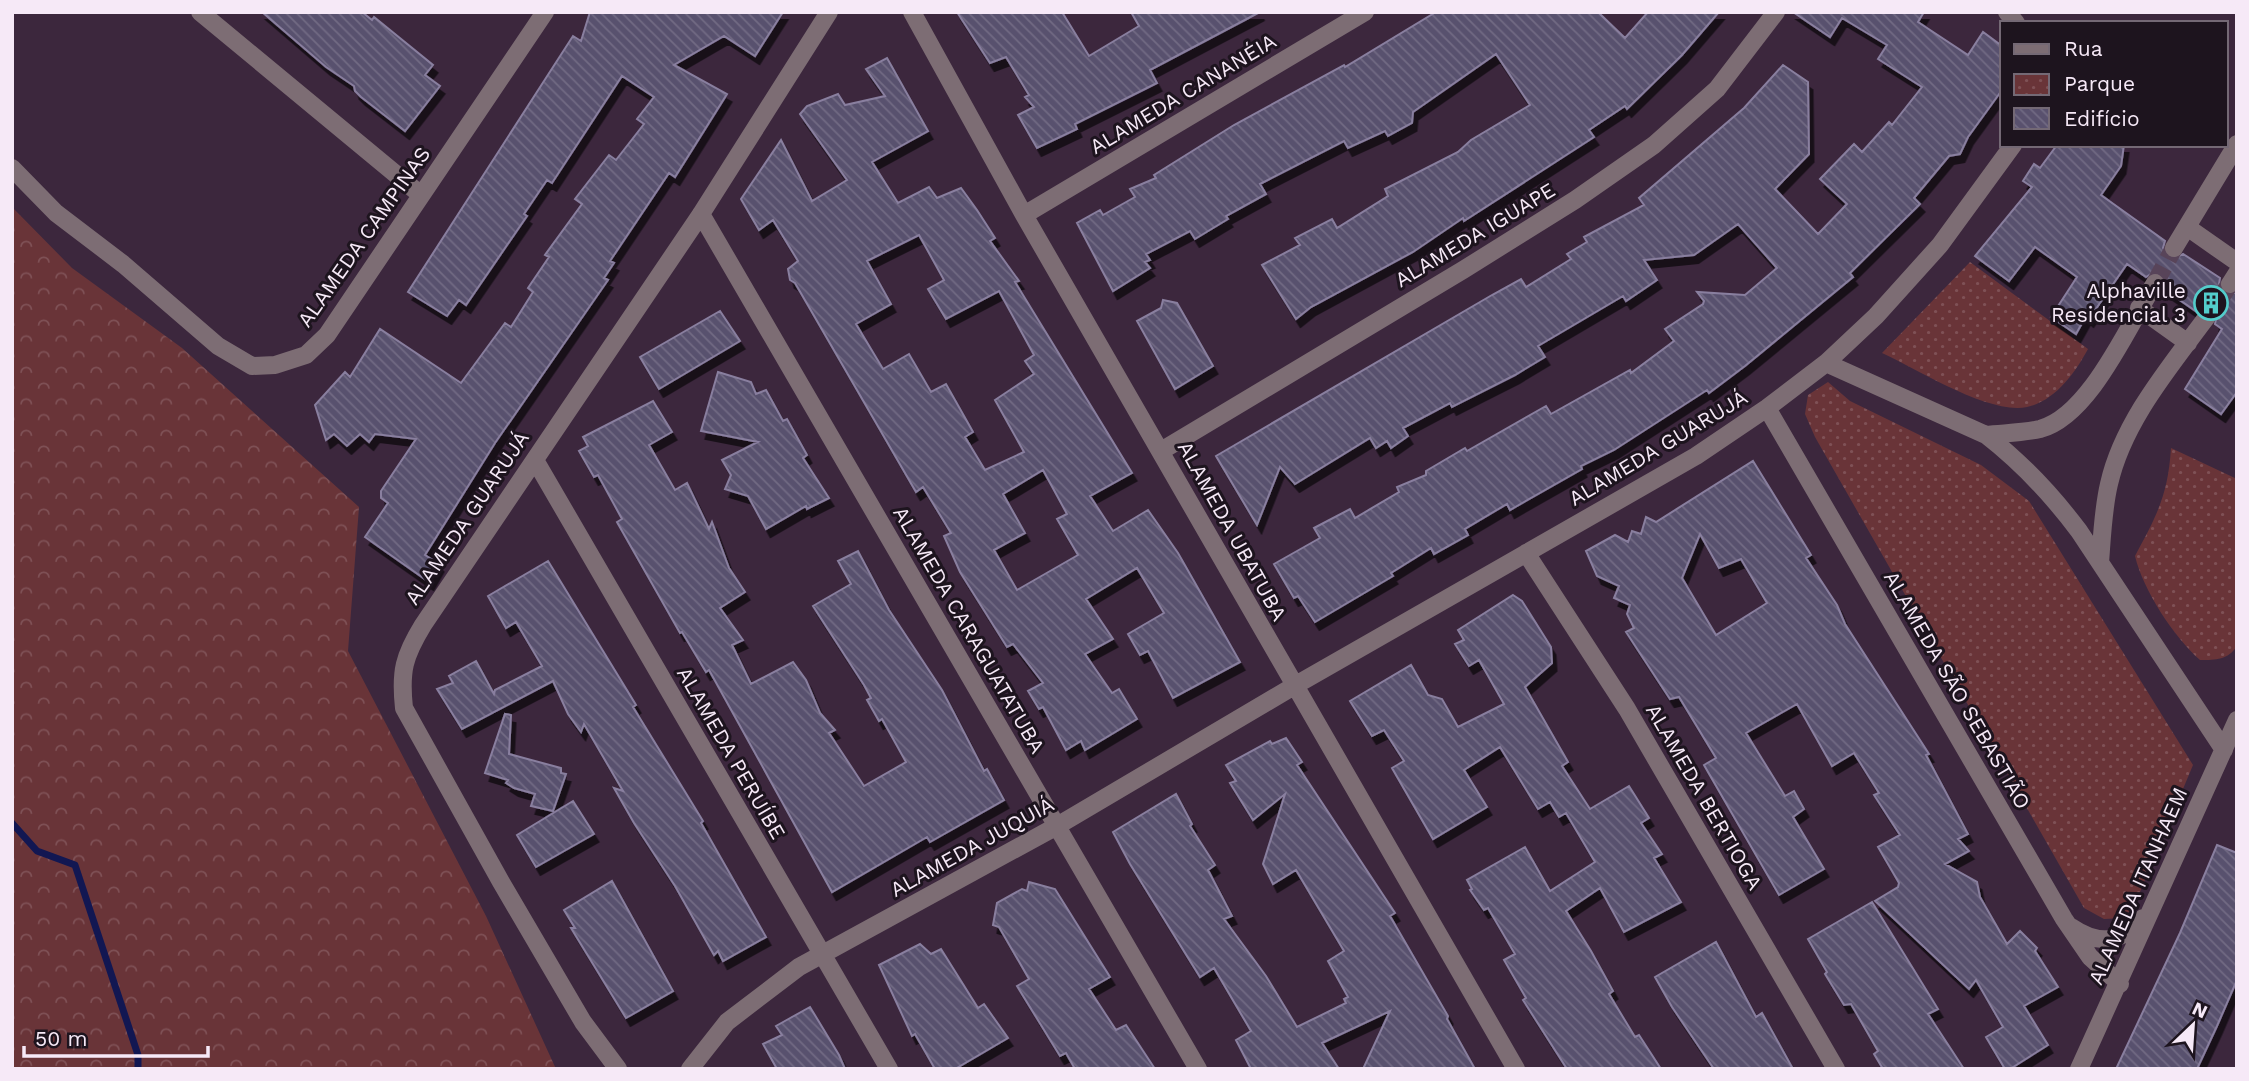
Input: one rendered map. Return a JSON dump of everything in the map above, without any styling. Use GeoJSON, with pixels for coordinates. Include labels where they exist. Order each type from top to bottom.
{"type":"FeatureCollection","features":[{"type":"Feature","properties":{"kind":"street"},"geometry":{"type":"LineString","coordinates":[[200,12],[421,195]]}},
{"type":"Feature","properties":{"kind":"street","name":"ALAMEDA CAMPINAS"},"geometry":{"type":"LineString","coordinates":[[12,168],[56,213],[123,264],[218,346],[252,366],[275,365],[306,355],[327,335],[545,12]]}},
{"type":"Feature","properties":{"kind":"street","name":"ALAMEDA GUARUJÁ"},"geometry":{"type":"LineString","coordinates":[[618,1069],[583,1022],[500,882],[404,708],[401,675],[409,648],[701,214],[829,12]]}},
{"type":"Feature","properties":{"kind":"street","name":"ALAMEDA UBATUBA"},"geometry":{"type":"LineString","coordinates":[[912,12],[1024,215],[1293,686],[1516,1069]]}},
{"type":"Feature","properties":{"kind":"street","name":"ALAMEDA CANANÉIA"},"geometry":{"type":"LineString","coordinates":[[1024,215],[1365,12]]}},
{"type":"Feature","properties":{"kind":"street","name":"ALAMEDA IGUAPE"},"geometry":{"type":"LineString","coordinates":[[1161,451],[1497,249],[1575,200],[1654,145],[1717,89],[1776,12]]}},
{"type":"Feature","properties":{"kind":"street"},"geometry":{"type":"LineString","coordinates":[[2174,248],[2237,144]]}},
{"type":"Feature","properties":{"kind":"street","name":"ALAMEDA GUARUJÁ"},"geometry":{"type":"LineString","coordinates":[[1293,686],[1696,456],[1767,408],[1826,363],[1876,316],[1940,245],[2012,147]]}},
{"type":"Feature","properties":{"kind":"street","name":"ALAMEDA CARAGUATATUBA"},"geometry":{"type":"LineString","coordinates":[[701,214],[1198,1069]]}},
{"type":"Feature","properties":{"kind":"street"},"geometry":{"type":"LineString","coordinates":[[2187,227],[2237,262]]}},
{"type":"Feature","properties":{"kind":"street"},"geometry":{"type":"LineString","coordinates":[[1986,435],[2042,429],[2078,403],[2117,347],[2155,283]]}},
{"type":"Feature","properties":{"kind":"street"},"geometry":{"type":"LineString","coordinates":[[2139,308],[2188,343]]}},
{"type":"Feature","properties":{"kind":"street"},"geometry":{"type":"LineString","coordinates":[[2100,564],[2109,483],[2120,450],[2131,426],[2206,318]]}},
{"type":"Feature","properties":{"kind":"street"},"geometry":{"type":"LineString","coordinates":[[1826,363],[1986,435],[2008,452],[2057,502],[2224,750]]}},
{"type":"Feature","properties":{"kind":"street","name":"ALAMEDA SÃO SEBASTIÃO"},"geometry":{"type":"LineString","coordinates":[[1767,408],[2068,925],[2090,957],[2120,984]]}},
{"type":"Feature","properties":{"kind":"street","name":"ALAMEDA PERUÍBE"},"geometry":{"type":"LineString","coordinates":[[535,460],[889,1069]]}},
{"type":"Feature","properties":{"kind":"street","name":"ALAMEDA BERTIOGA"},"geometry":{"type":"LineString","coordinates":[[1526,553],[1627,709],[1836,1069]]}},
{"type":"Feature","properties":{"kind":"street","name":"ALAMEDA JUQUIÁ"},"geometry":{"type":"LineString","coordinates":[[690,1069],[727,1022],[766,990],[823,954],[1057,826],[1293,686]]}},
{"type":"Feature","properties":{"kind":"street","name":"ALAMEDA ITANHAEM"},"geometry":{"type":"LineString","coordinates":[[2079,1069],[2120,984],[2237,720]]}},
{"type":"Feature","properties":{"kind":"street"},"geometry":{"type":"LineString","coordinates":[[2068,925],[2081,934],[2111,941],[2125,936],[2153,907]]}},
{"type":"Feature","properties":{"kind":"green space"},"geometry":{"type":"Polygon","coordinates":[[[12,207],[72,268],[182,348],[359,507],[348,651],[486,916],[556,1069],[12,1069],[12,207]]]}},
{"type":"Feature","properties":{"kind":"green space"},"geometry":{"type":"Polygon","coordinates":[[[1970,262],[2088,349],[2063,385],[2047,399],[2027,407],[2011,408],[1993,404],[1953,389],[1882,353],[1970,262]]]}},
{"type":"Feature","properties":{"kind":"green space"},"geometry":{"type":"Polygon","coordinates":[[[1828,382],[1850,401],[1981,465],[2029,501],[2193,765],[2135,904],[2124,918],[2104,919],[2084,908],[1815,437],[1805,414],[1808,395],[1828,382]]]}},
{"type":"Feature","properties":{"kind":"green space"},"geometry":{"type":"Polygon","coordinates":[[[2171,448],[2237,479],[2237,646],[2230,654],[2221,658],[2200,660],[2180,639],[2152,598],[2135,556],[2164,492],[2171,448]]]}},
{"type":"Feature","properties":{"kind":"building"},"geometry":{"type":"Polygon","coordinates":[[[262,12],[362,12],[372,20],[374,17],[433,65],[425,75],[440,86],[405,131],[262,12]]]}},
{"type":"Feature","properties":{"kind":"building"},"geometry":{"type":"Polygon","coordinates":[[[590,12],[783,12],[755,56],[724,36],[674,65],[727,94],[675,177],[669,173],[610,261],[614,263],[604,278],[608,280],[495,443],[425,555],[439,564],[429,582],[365,537],[388,503],[381,498],[381,491],[416,439],[375,434],[369,442],[360,434],[347,446],[334,434],[326,440],[315,405],[345,372],[350,377],[380,329],[461,383],[505,323],[511,327],[533,292],[528,288],[549,257],[545,255],[582,204],[575,199],[609,155],[616,160],[644,124],[637,119],[654,97],[622,76],[552,183],[547,180],[524,214],[527,216],[466,305],[459,300],[447,316],[408,292],[573,36],[581,41],[590,12]]]}},
{"type":"Feature","properties":{"kind":"building"},"geometry":{"type":"Polygon","coordinates":[[[957,12],[1062,12],[1089,56],[1139,26],[1131,12],[1260,12],[1150,70],[1157,83],[1075,124],[1077,129],[1037,148],[1018,115],[1034,107],[1025,97],[1029,95],[1006,57],[990,63],[957,12]]]}},
{"type":"Feature","properties":{"kind":"building"},"geometry":{"type":"Polygon","coordinates":[[[1436,12],[1598,12],[1625,38],[1648,12],[1719,12],[1682,55],[1627,109],[1625,106],[1589,130],[1594,137],[1464,221],[1463,218],[1413,252],[1311,307],[1296,319],[1262,265],[1300,245],[1295,238],[1332,219],[1337,228],[1388,196],[1385,189],[1458,152],[1471,140],[1530,105],[1496,54],[1413,112],[1412,123],[1388,136],[1385,131],[1348,148],[1344,141],[1260,184],[1266,194],[1226,216],[1228,219],[1195,239],[1190,231],[1146,254],[1150,260],[1145,262],[1150,268],[1113,291],[1077,223],[1100,210],[1103,215],[1135,197],[1130,189],[1156,178],[1154,175],[1234,125],[1344,65],[1345,67],[1436,12]]]}},
{"type":"Feature","properties":{"kind":"building"},"geometry":{"type":"Polygon","coordinates":[[[1793,12],[1924,12],[1918,22],[1968,55],[1983,32],[2000,45],[2000,93],[1968,137],[1960,154],[1949,156],[1914,198],[1920,204],[1850,273],[1853,277],[1745,366],[1709,393],[1707,390],[1614,450],[1581,466],[1582,469],[1510,510],[1507,504],[1465,529],[1468,535],[1434,554],[1431,548],[1391,573],[1393,576],[1315,622],[1298,596],[1294,598],[1274,564],[1320,538],[1314,528],[1350,509],[1355,518],[1399,492],[1397,487],[1426,475],[1426,471],[1465,448],[1467,451],[1546,406],[1551,414],[1630,370],[1631,373],[1674,341],[1665,329],[1703,304],[1704,301],[1697,292],[1745,295],[1777,268],[1738,224],[1694,255],[1644,260],[1657,280],[1626,301],[1623,296],[1538,346],[1545,357],[1515,375],[1452,407],[1450,403],[1403,428],[1408,436],[1391,448],[1387,441],[1376,448],[1370,438],[1295,484],[1280,467],[1257,525],[1216,456],[1492,295],[1521,279],[1526,287],[1571,259],[1567,254],[1587,242],[1584,237],[1644,205],[1639,198],[1744,108],[1783,65],[1808,82],[1809,154],[1775,189],[1818,234],[1847,204],[1820,179],[1854,144],[1862,152],[1889,122],[1892,125],[1922,87],[1878,59],[1887,45],[1842,18],[1830,37],[1793,12]]]}},
{"type":"Feature","properties":{"kind":"building"},"geometry":{"type":"Polygon","coordinates":[[[887,58],[928,131],[872,162],[898,203],[929,187],[937,198],[961,188],[995,238],[990,241],[1019,281],[1015,282],[1132,473],[1090,496],[1113,531],[1148,510],[1178,553],[1240,662],[1173,698],[1148,651],[1140,655],[1128,634],[1164,613],[1137,568],[1086,599],[1113,639],[1085,654],[1112,693],[1119,689],[1137,719],[1085,750],[1081,741],[1066,750],[1043,707],[1039,709],[1028,691],[1043,683],[1013,644],[1007,647],[960,572],[944,536],[951,533],[923,487],[916,492],[795,283],[790,280],[788,269],[798,261],[773,220],[759,230],[741,199],[781,140],[812,201],[847,180],[800,114],[807,106],[838,94],[845,105],[885,96],[866,69],[887,58]],[[919,235],[867,261],[891,304],[856,324],[883,369],[909,354],[931,392],[946,384],[973,432],[965,437],[985,470],[1024,452],[995,400],[1034,374],[1025,361],[1034,355],[999,291],[946,319],[928,289],[944,280],[919,235]],[[1043,470],[1003,494],[1025,533],[994,550],[1017,590],[1078,555],[1057,519],[1067,514],[1043,470]]]}},
{"type":"Feature","properties":{"kind":"building"},"geometry":{"type":"Polygon","coordinates":[[[2056,147],[2124,147],[2121,166],[2101,195],[2165,241],[2163,248],[2168,257],[2174,259],[2183,254],[2220,278],[2219,284],[2223,293],[2237,293],[2237,392],[2221,414],[2185,389],[2222,329],[2215,324],[2217,314],[2208,307],[2197,312],[2164,289],[2166,282],[2161,274],[2154,272],[2146,277],[2127,264],[2089,319],[2086,316],[2076,334],[2051,317],[2077,277],[2035,247],[2009,281],[1975,256],[2032,187],[2023,181],[2034,164],[2040,168],[2056,147]]]}},
{"type":"Feature","properties":{"kind":"building"},"geometry":{"type":"Polygon","coordinates":[[[1163,300],[1177,303],[1213,366],[1175,389],[1137,321],[1161,308],[1163,300]]]}},
{"type":"Feature","properties":{"kind":"building"},"geometry":{"type":"Polygon","coordinates":[[[720,311],[740,341],[659,389],[640,357],[720,311]]]}},
{"type":"Feature","properties":{"kind":"building"},"geometry":{"type":"Polygon","coordinates":[[[718,372],[751,382],[756,394],[766,390],[783,421],[787,419],[807,455],[803,458],[829,498],[807,509],[806,506],[766,529],[748,496],[725,489],[731,475],[722,460],[758,442],[701,431],[718,372]]]}},
{"type":"Feature","properties":{"kind":"building"},"geometry":{"type":"Polygon","coordinates":[[[653,401],[672,432],[649,445],[675,490],[687,483],[709,529],[712,522],[729,568],[745,592],[720,608],[743,640],[732,645],[751,684],[793,662],[806,680],[820,713],[835,730],[829,733],[864,786],[906,762],[882,719],[879,721],[867,700],[871,698],[864,685],[813,606],[851,584],[838,561],[858,551],[889,610],[942,690],[984,771],[987,769],[1004,800],[930,842],[927,837],[832,892],[709,670],[706,672],[682,632],[680,633],[617,522],[622,519],[598,475],[594,477],[579,451],[588,446],[583,437],[653,401]]]}},
{"type":"Feature","properties":{"kind":"building"},"geometry":{"type":"Polygon","coordinates":[[[1753,461],[1811,555],[1806,558],[1837,605],[1845,624],[1929,754],[1926,755],[1968,834],[1958,839],[1969,851],[1945,864],[1977,882],[1980,897],[2007,944],[2020,931],[2037,948],[2035,951],[2058,987],[2024,1006],[2048,1045],[2010,1069],[2005,1069],[1986,1037],[2003,1027],[1976,980],[1969,989],[1875,901],[1898,887],[1899,883],[1878,847],[1900,835],[1874,795],[1879,793],[1854,753],[1832,766],[1797,704],[1746,733],[1785,796],[1794,791],[1804,809],[1793,817],[1824,869],[1779,895],[1704,765],[1716,758],[1679,697],[1670,699],[1626,632],[1634,628],[1627,614],[1630,605],[1614,598],[1619,586],[1597,576],[1586,551],[1615,535],[1628,542],[1632,531],[1641,534],[1646,517],[1656,522],[1753,461]],[[1700,534],[1682,578],[1716,635],[1767,603],[1741,559],[1719,568],[1700,534]]]}},
{"type":"Feature","properties":{"kind":"building"},"geometry":{"type":"Polygon","coordinates":[[[548,561],[636,705],[633,707],[703,821],[701,823],[766,937],[723,961],[718,951],[714,955],[614,788],[623,791],[584,724],[581,732],[568,714],[553,681],[462,729],[437,689],[453,683],[449,676],[476,661],[494,694],[495,690],[542,666],[516,622],[506,628],[488,596],[548,561]]]}},
{"type":"Feature","properties":{"kind":"building"},"geometry":{"type":"Polygon","coordinates":[[[1513,595],[1522,601],[1551,647],[1552,663],[1525,687],[1568,762],[1562,766],[1590,809],[1629,786],[1649,818],[1641,823],[1662,854],[1654,858],[1681,902],[1624,932],[1600,888],[1566,911],[1613,991],[1609,994],[1635,1037],[1639,1035],[1661,1069],[1567,1069],[1523,1000],[1526,998],[1504,960],[1515,954],[1488,908],[1484,910],[1470,890],[1472,889],[1467,880],[1525,847],[1550,891],[1595,862],[1566,813],[1559,817],[1550,802],[1538,809],[1500,747],[1464,770],[1487,807],[1433,839],[1392,768],[1404,761],[1384,730],[1372,736],[1350,701],[1411,665],[1428,695],[1442,699],[1458,727],[1504,704],[1479,660],[1469,666],[1455,644],[1464,640],[1458,630],[1513,595]]]}},
{"type":"Feature","properties":{"kind":"building"},"geometry":{"type":"Polygon","coordinates":[[[505,714],[511,715],[509,754],[561,768],[561,773],[566,774],[553,811],[531,806],[535,794],[514,788],[506,783],[508,780],[485,773],[505,714]]]}},
{"type":"Feature","properties":{"kind":"building"},"geometry":{"type":"Polygon","coordinates":[[[1286,738],[1302,762],[1297,765],[1395,913],[1390,916],[1448,1016],[1447,1019],[1475,1069],[1363,1069],[1390,1011],[1322,1043],[1339,1069],[1251,1069],[1236,1040],[1251,1031],[1214,968],[1200,977],[1130,864],[1113,832],[1176,794],[1192,824],[1190,826],[1215,865],[1208,870],[1232,916],[1224,919],[1266,976],[1297,1027],[1346,1003],[1344,999],[1348,997],[1328,961],[1344,951],[1296,870],[1273,884],[1263,864],[1285,794],[1253,820],[1230,783],[1236,781],[1226,765],[1270,741],[1272,744],[1286,738]]]}},
{"type":"Feature","properties":{"kind":"building"},"geometry":{"type":"Polygon","coordinates":[[[573,801],[594,834],[536,867],[517,835],[573,801]]]}},
{"type":"Feature","properties":{"kind":"building"},"geometry":{"type":"Polygon","coordinates":[[[2217,845],[2237,853],[2237,980],[2217,1026],[2197,1069],[2116,1069],[2180,933],[2217,845]]]}},
{"type":"Feature","properties":{"kind":"building"},"geometry":{"type":"Polygon","coordinates":[[[612,881],[673,991],[626,1018],[571,928],[575,928],[564,910],[612,881]]]}},
{"type":"Feature","properties":{"kind":"building"},"geometry":{"type":"Polygon","coordinates":[[[1029,882],[1055,889],[1110,977],[1089,989],[1116,1030],[1126,1025],[1155,1069],[1075,1069],[1066,1053],[1060,1056],[1017,986],[1029,979],[999,927],[993,925],[997,903],[1022,889],[1027,891],[1029,882]]]}},
{"type":"Feature","properties":{"kind":"building"},"geometry":{"type":"Polygon","coordinates":[[[1872,902],[1938,1009],[1928,1014],[1964,1069],[1883,1069],[1874,1054],[1878,1051],[1851,1004],[1844,1005],[1825,974],[1827,972],[1808,939],[1872,902]]]}},
{"type":"Feature","properties":{"kind":"building"},"geometry":{"type":"Polygon","coordinates":[[[1716,942],[1756,1017],[1762,1013],[1793,1069],[1714,1069],[1672,1007],[1655,977],[1716,942]]]}},
{"type":"Feature","properties":{"kind":"building"},"geometry":{"type":"Polygon","coordinates":[[[920,944],[931,954],[941,949],[978,1008],[984,1004],[1008,1038],[955,1069],[935,1069],[915,1034],[912,1036],[879,965],[920,944]]]}},
{"type":"Feature","properties":{"kind":"building"},"geometry":{"type":"Polygon","coordinates":[[[810,1007],[845,1069],[777,1069],[763,1044],[782,1035],[776,1026],[810,1007]]]}},
{"type":"Feature","properties":{"kind":"waterway"},"geometry":{"type":"LineString","coordinates":[[12,823],[37,851],[75,865],[138,1055],[138,1069]]}},
{"type":"Feature","properties":{"kind":"tunnel"},"geometry":{"type":"LineString","coordinates":[[2155,283],[2174,248]]}},
{"type":"Feature","properties":{"kind":"tunnel"},"geometry":{"type":"LineString","coordinates":[[2206,318],[2230,284]]}},
{"type":"Feature","properties":{"kind":"place","name":"Alphaville Residencial 3"},"geometry":{"type":"Point","coordinates":[2211,303]}}]}
